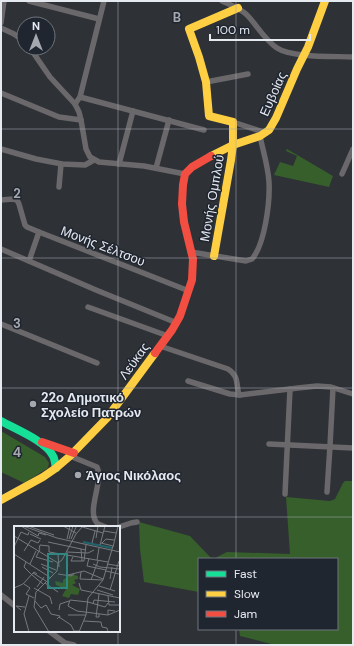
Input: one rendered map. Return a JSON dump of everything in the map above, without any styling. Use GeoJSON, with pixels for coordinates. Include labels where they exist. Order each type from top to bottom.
{"type":"FeatureCollection","features":[{"type":"Feature","properties":{"kind":"main road","name":"Ευβοίας"},"geometry":{"type":"LineString","coordinates":[[263,134],[272,126],[276,118],[308,47],[325,1]]}},
{"type":"Feature","properties":{"kind":"main road"},"geometry":{"type":"LineString","coordinates":[[233,122],[208,116],[206,82],[189,29],[238,8]]}},
{"type":"Feature","properties":{"kind":"main road","name":"Μονής Ομπλού"},"geometry":{"type":"LineString","coordinates":[[214,256],[233,145],[233,122]]}},
{"type":"Feature","properties":{"kind":"main road"},"geometry":{"type":"LineString","coordinates":[[185,174],[192,167],[210,156],[233,145],[263,134]]}},
{"type":"Feature","properties":{"kind":"main road","name":"Λεύκας"},"geometry":{"type":"LineString","coordinates":[[1,500],[34,483],[56,468],[72,454],[110,413],[177,323],[189,291],[193,270],[182,204],[185,174]]}},
{"type":"Feature","properties":{"kind":"main road"},"geometry":{"type":"LineString","coordinates":[[1,421],[37,440],[72,454]]}},
{"type":"Feature","properties":{"kind":"main road"},"geometry":{"type":"LineString","coordinates":[[37,440],[51,453],[56,468]]}},
{"type":"Feature","properties":{"kind":"street"},"geometry":{"type":"LineString","coordinates":[[1,23],[4,1]]}},
{"type":"Feature","properties":{"kind":"street"},"geometry":{"type":"LineString","coordinates":[[29,1],[99,19]]}},
{"type":"Feature","properties":{"kind":"street"},"geometry":{"type":"LineString","coordinates":[[75,104],[80,97],[104,1]]}},
{"type":"Feature","properties":{"kind":"street"},"geometry":{"type":"LineString","coordinates":[[222,1],[238,8],[248,16],[270,42],[284,52],[304,55],[353,57]]}},
{"type":"Feature","properties":{"kind":"street"},"geometry":{"type":"LineString","coordinates":[[1,28],[16,36]]}},
{"type":"Feature","properties":{"kind":"street"},"geometry":{"type":"LineString","coordinates":[[36,56],[50,77],[75,104],[79,112],[86,149],[90,157],[102,163],[135,165],[185,174]]}},
{"type":"Feature","properties":{"kind":"street"},"geometry":{"type":"LineString","coordinates":[[206,82],[248,74]]}},
{"type":"Feature","properties":{"kind":"street"},"geometry":{"type":"LineString","coordinates":[[1,94],[59,117],[81,120]]}},
{"type":"Feature","properties":{"kind":"street"},"geometry":{"type":"LineString","coordinates":[[80,97],[204,130]]}},
{"type":"Feature","properties":{"kind":"street"},"geometry":{"type":"LineString","coordinates":[[119,164],[133,111]]}},
{"type":"Feature","properties":{"kind":"street"},"geometry":{"type":"LineString","coordinates":[[156,168],[169,120]]}},
{"type":"Feature","properties":{"kind":"street"},"geometry":{"type":"LineString","coordinates":[[191,252],[246,261],[252,259],[256,255],[259,247],[267,210],[269,189],[263,134],[233,122]]}},
{"type":"Feature","properties":{"kind":"street"},"geometry":{"type":"LineString","coordinates":[[1,149],[32,158],[61,164],[85,165],[94,160]]}},
{"type":"Feature","properties":{"kind":"street"},"geometry":{"type":"LineString","coordinates":[[342,174],[353,149]]}},
{"type":"Feature","properties":{"kind":"street"},"geometry":{"type":"LineString","coordinates":[[59,187],[61,164]]}},
{"type":"Feature","properties":{"kind":"street","name":"Μονής Σέλτσου"},"geometry":{"type":"LineString","coordinates":[[1,200],[17,200],[27,227],[189,291]]}},
{"type":"Feature","properties":{"kind":"street"},"geometry":{"type":"LineString","coordinates":[[29,261],[39,232]]}},
{"type":"Feature","properties":{"kind":"street"},"geometry":{"type":"LineString","coordinates":[[1,249],[177,323]]}},
{"type":"Feature","properties":{"kind":"street"},"geometry":{"type":"LineString","coordinates":[[88,307],[168,336]]}},
{"type":"Feature","properties":{"kind":"street"},"geometry":{"type":"LineString","coordinates":[[1,324],[97,363]]}},
{"type":"Feature","properties":{"kind":"street"},"geometry":{"type":"LineString","coordinates":[[160,346],[228,369],[236,376],[239,395]]}},
{"type":"Feature","properties":{"kind":"street"},"geometry":{"type":"LineString","coordinates":[[188,381],[230,394],[239,395],[317,386],[333,388],[353,394]]}},
{"type":"Feature","properties":{"kind":"street"},"geometry":{"type":"LineString","coordinates":[[327,492],[333,388]]}},
{"type":"Feature","properties":{"kind":"street"},"geometry":{"type":"LineString","coordinates":[[285,494],[290,389]]}},
{"type":"Feature","properties":{"kind":"street"},"geometry":{"type":"LineString","coordinates":[[269,444],[353,448]]}},
{"type":"Feature","properties":{"kind":"street"},"geometry":{"type":"LineString","coordinates":[[72,454],[97,467],[99,470],[94,512],[96,522],[103,526]]}},
{"type":"Feature","properties":{"kind":"street"},"geometry":{"type":"LineString","coordinates":[[120,527],[138,522]]}},
{"type":"Feature","properties":{"kind":"street"},"geometry":{"type":"LineString","coordinates":[[1,595],[14,605]]}},
{"type":"Feature","properties":{"kind":"street"},"geometry":{"type":"LineString","coordinates":[[50,632],[65,643],[74,645]]}},
{"type":"Feature","properties":{"kind":"green space"},"geometry":{"type":"Polygon","coordinates":[[[287,149],[333,176],[329,187],[274,175],[280,162],[293,166],[297,156],[286,151],[287,149]]]}},
{"type":"Feature","properties":{"kind":"green space"},"geometry":{"type":"Polygon","coordinates":[[[1,431],[45,457],[49,463],[48,468],[24,483],[1,472],[1,431]]]}},
{"type":"Feature","properties":{"kind":"green space"},"geometry":{"type":"Polygon","coordinates":[[[345,481],[353,481],[353,645],[275,645],[240,636],[239,630],[338,630],[338,558],[215,558],[227,552],[290,554],[286,497],[330,501],[335,499],[345,481]]]}},
{"type":"Feature","properties":{"kind":"green space"},"geometry":{"type":"Polygon","coordinates":[[[139,522],[190,536],[211,558],[198,558],[198,592],[144,582],[140,549],[139,522]]]}},
{"type":"Feature","properties":{"kind":"traffic: fast"},"geometry":{"type":"LineString","coordinates":[[1,421],[44,445],[54,457],[56,468]]}},
{"type":"Feature","properties":{"kind":"traffic: slow"},"geometry":{"type":"LineString","coordinates":[[211,156],[233,145],[260,136],[269,130],[276,118],[308,47],[325,1]]}},
{"type":"Feature","properties":{"kind":"traffic: slow"},"geometry":{"type":"LineString","coordinates":[[214,256],[231,160],[233,145],[233,122],[209,116],[206,82],[189,29],[238,8]]}},
{"type":"Feature","properties":{"kind":"traffic: slow"},"geometry":{"type":"LineString","coordinates":[[1,500],[43,477],[70,456],[107,418],[155,353]]}},
{"type":"Feature","properties":{"kind":"traffic: jam"},"geometry":{"type":"LineString","coordinates":[[155,353],[172,330],[180,316],[192,280],[193,259],[184,222],[182,204],[185,174],[192,167],[211,156]]}},
{"type":"Feature","properties":{"kind":"traffic: jam"},"geometry":{"type":"LineString","coordinates":[[42,442],[74,453]]}},
{"type":"Feature","properties":{"kind":"place","name":"22ο Δημοτικό Σχολείο Πατρών"},"geometry":{"type":"Point","coordinates":[33,404]}},
{"type":"Feature","properties":{"kind":"place","name":"Άγιος Νικόλαος"},"geometry":{"type":"Point","coordinates":[78,475]}}]}
